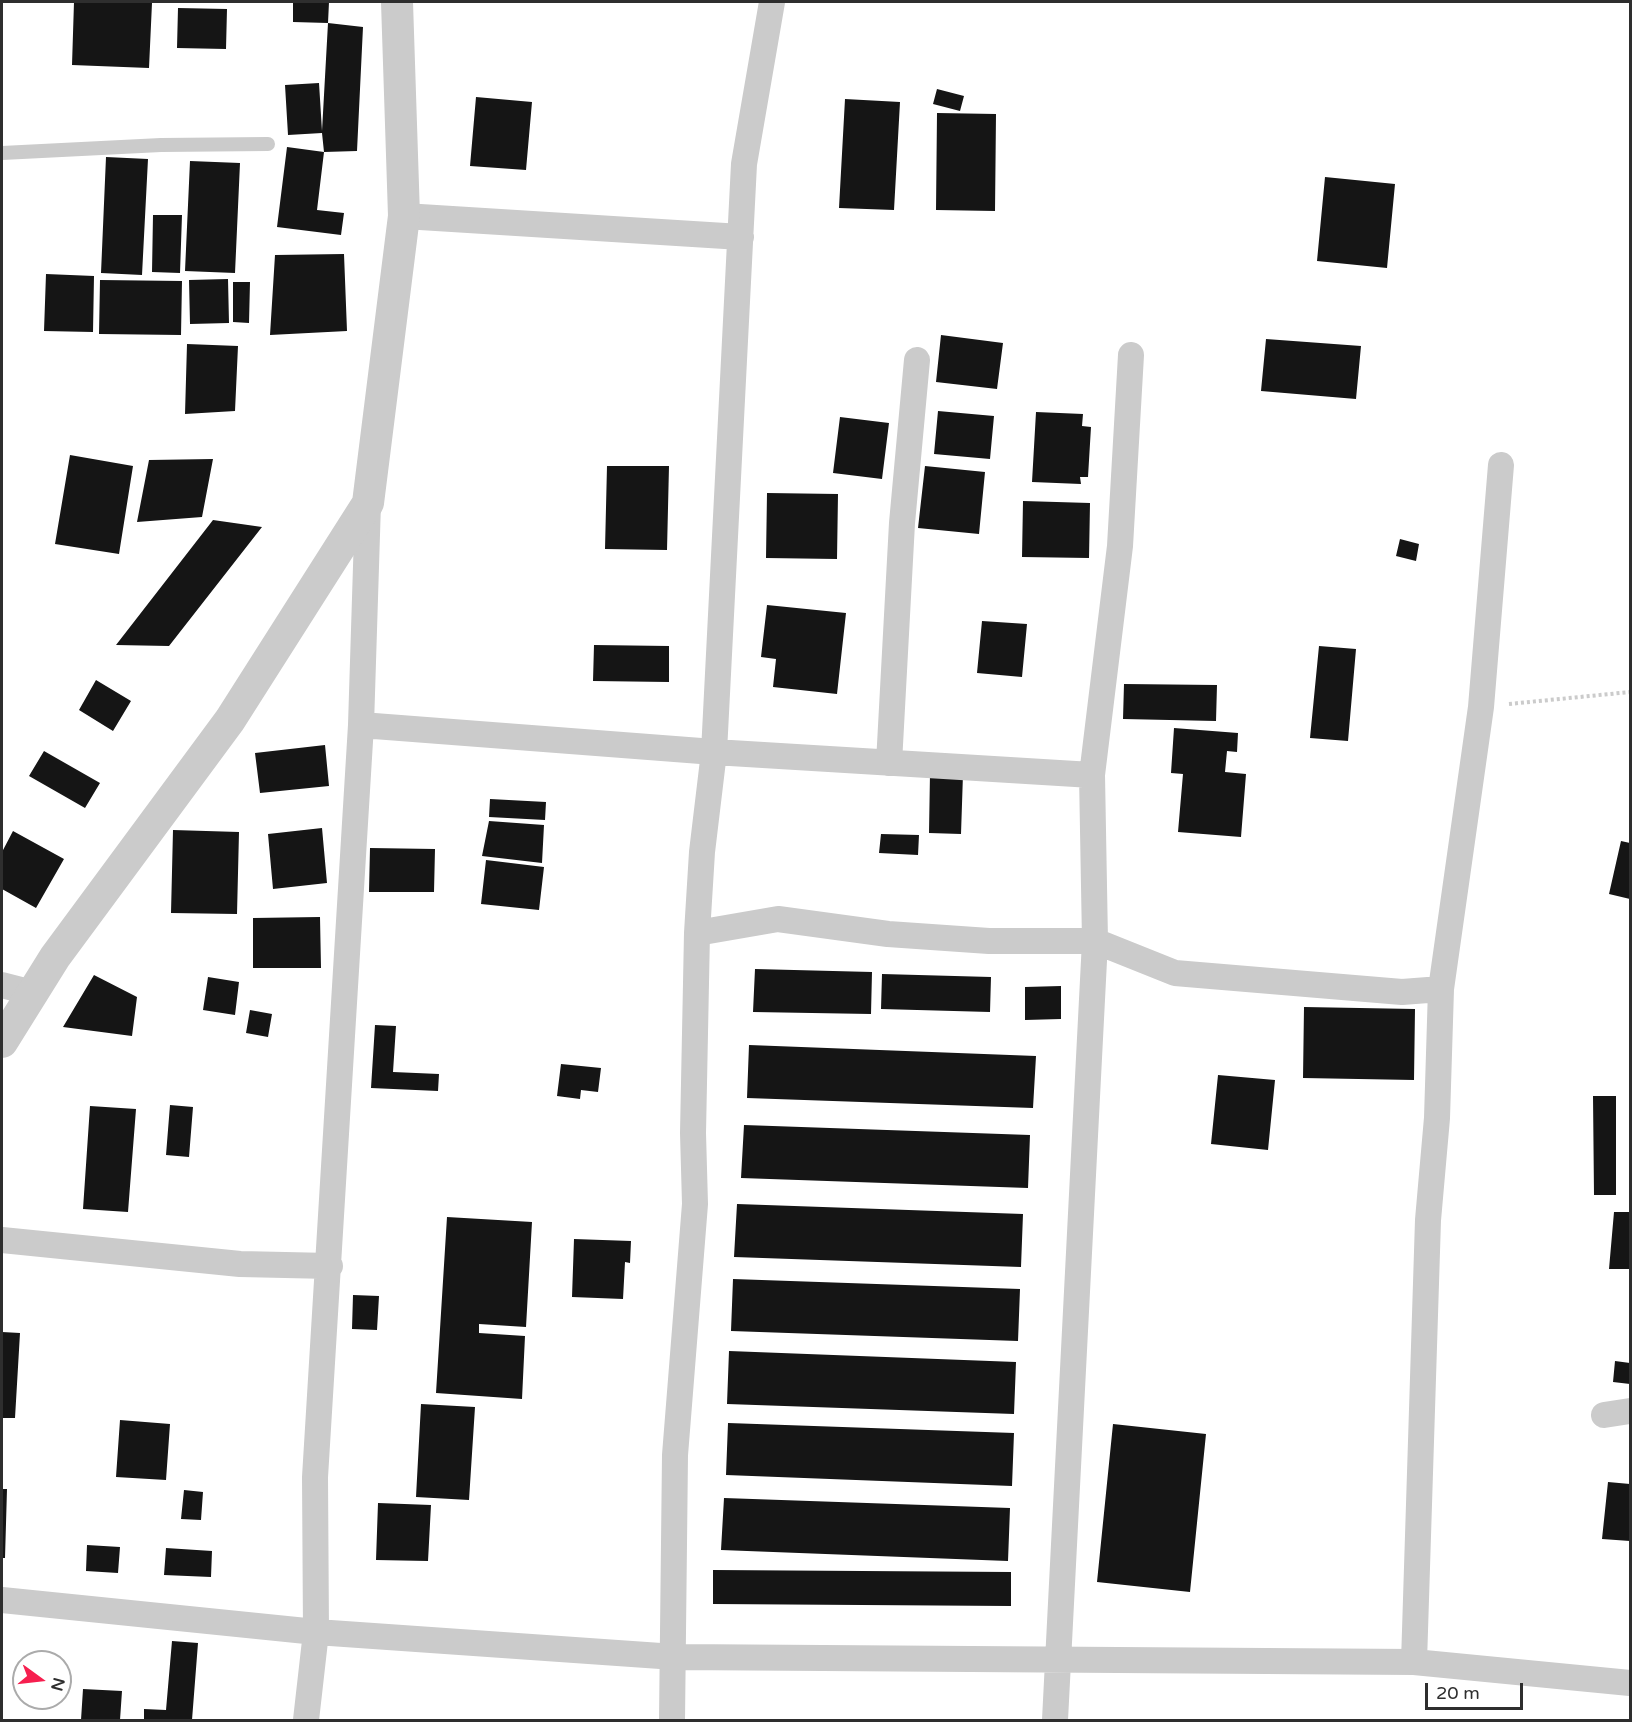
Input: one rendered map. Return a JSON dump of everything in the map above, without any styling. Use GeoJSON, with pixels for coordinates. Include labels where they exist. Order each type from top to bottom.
{"type":"FeatureCollection","features":[{"type":"Feature","properties":{"kind":"street"},"geometry":{"type":"LineString","coordinates":[[306,1720],[316,1632],[315,1477],[330,1266],[361,725],[369,502],[404,216],[397,2]]}},
{"type":"Feature","properties":{"kind":"street"},"geometry":{"type":"LineString","coordinates":[[672,1720],[675,1657],[675,1455],[696,1204],[693,1133],[697,933],[702,852],[714,752],[744,164],[772,2]]}},
{"type":"Feature","properties":{"kind":"street"},"geometry":{"type":"LineString","coordinates":[[404,216],[741,237]]}},
{"type":"Feature","properties":{"kind":"street"},"geometry":{"type":"LineString","coordinates":[[1055,1720],[1095,941],[1092,775],[1120,546],[1131,355]]}},
{"type":"Feature","properties":{"kind":"street"},"geometry":{"type":"LineString","coordinates":[[889,763],[902,523],[917,360]]}},
{"type":"Feature","properties":{"kind":"street"},"geometry":{"type":"LineString","coordinates":[[1414,1662],[1428,1220],[1437,1118],[1442,989],[1481,707],[1501,465]]}},
{"type":"Feature","properties":{"kind":"street"},"geometry":{"type":"LineString","coordinates":[[2,1042],[62,947],[230,720],[369,502]]}},
{"type":"Feature","properties":{"kind":"street"},"geometry":{"type":"LineString","coordinates":[[361,725],[714,752],[1092,775]]}},
{"type":"Feature","properties":{"kind":"street"},"geometry":{"type":"LineString","coordinates":[[697,933],[778,919],[888,934],[978,940],[1095,941],[1175,973],[1401,992],[1442,989]]}},
{"type":"Feature","properties":{"kind":"street"},"geometry":{"type":"LineString","coordinates":[[2,986],[33,993]]}},
{"type":"Feature","properties":{"kind":"street"},"geometry":{"type":"LineString","coordinates":[[2,1240],[240,1264],[330,1266]]}},
{"type":"Feature","properties":{"kind":"street"},"geometry":{"type":"LineString","coordinates":[[1605,1415],[1630,1411]]}},
{"type":"Feature","properties":{"kind":"street"},"geometry":{"type":"LineString","coordinates":[[2,1600],[316,1632],[675,1657],[1059,1662],[1414,1662],[1630,1683]]}},
{"type":"Feature","properties":{"kind":"lane"},"geometry":{"type":"LineString","coordinates":[[2,153],[161,145],[268,144]]}},
{"type":"Feature","properties":{"kind":"path"},"geometry":{"type":"LineString","coordinates":[[1481,707],[1630,692]]}},
{"type":"Feature","properties":{"kind":"building"},"geometry":{"type":"Polygon","coordinates":[[[74,2],[152,3],[149,68],[72,65],[74,2]]]}},
{"type":"Feature","properties":{"kind":"building"},"geometry":{"type":"Polygon","coordinates":[[[293,2],[329,2],[328,23],[293,22],[293,2]]]}},
{"type":"Feature","properties":{"kind":"building"},"geometry":{"type":"Polygon","coordinates":[[[178,8],[227,9],[226,49],[177,48],[178,8]]]}},
{"type":"Feature","properties":{"kind":"building"},"geometry":{"type":"Polygon","coordinates":[[[328,23],[363,27],[357,151],[324,152],[322,133],[288,135],[285,85],[319,83],[322,131],[328,23]]]}},
{"type":"Feature","properties":{"kind":"building"},"geometry":{"type":"Polygon","coordinates":[[[937,89],[964,96],[960,111],[933,104],[937,89]]]}},
{"type":"Feature","properties":{"kind":"building"},"geometry":{"type":"Polygon","coordinates":[[[476,97],[532,102],[526,170],[470,166],[476,97]]]}},
{"type":"Feature","properties":{"kind":"building"},"geometry":{"type":"Polygon","coordinates":[[[845,99],[900,102],[894,210],[839,208],[845,99]]]}},
{"type":"Feature","properties":{"kind":"building"},"geometry":{"type":"Polygon","coordinates":[[[937,113],[996,114],[995,211],[936,210],[937,113]]]}},
{"type":"Feature","properties":{"kind":"building"},"geometry":{"type":"Polygon","coordinates":[[[287,147],[324,152],[317,210],[344,213],[341,235],[277,227],[287,147]]]}},
{"type":"Feature","properties":{"kind":"building"},"geometry":{"type":"Polygon","coordinates":[[[106,157],[148,159],[142,275],[101,273],[106,157]]]}},
{"type":"Feature","properties":{"kind":"building"},"geometry":{"type":"Polygon","coordinates":[[[190,161],[240,163],[235,273],[185,271],[190,161]]]}},
{"type":"Feature","properties":{"kind":"building"},"geometry":{"type":"Polygon","coordinates":[[[1325,177],[1395,184],[1387,268],[1317,261],[1325,177]]]}},
{"type":"Feature","properties":{"kind":"building"},"geometry":{"type":"Polygon","coordinates":[[[153,215],[182,215],[180,273],[152,272],[153,215]]]}},
{"type":"Feature","properties":{"kind":"building"},"geometry":{"type":"Polygon","coordinates":[[[344,254],[347,331],[270,335],[275,255],[344,254]]]}},
{"type":"Feature","properties":{"kind":"building"},"geometry":{"type":"Polygon","coordinates":[[[46,274],[94,276],[93,332],[44,331],[46,274]]]}},
{"type":"Feature","properties":{"kind":"building"},"geometry":{"type":"Polygon","coordinates":[[[228,279],[229,323],[190,324],[189,280],[228,279]]]}},
{"type":"Feature","properties":{"kind":"building"},"geometry":{"type":"Polygon","coordinates":[[[100,280],[182,281],[181,335],[99,334],[100,280]]]}},
{"type":"Feature","properties":{"kind":"building"},"geometry":{"type":"Polygon","coordinates":[[[233,282],[250,282],[249,323],[233,322],[233,282]]]}},
{"type":"Feature","properties":{"kind":"building"},"geometry":{"type":"Polygon","coordinates":[[[941,335],[1003,343],[997,389],[936,382],[941,335]]]}},
{"type":"Feature","properties":{"kind":"building"},"geometry":{"type":"Polygon","coordinates":[[[1266,339],[1361,346],[1356,399],[1261,391],[1266,339]]]}},
{"type":"Feature","properties":{"kind":"building"},"geometry":{"type":"Polygon","coordinates":[[[187,344],[238,346],[235,411],[185,414],[187,344]]]}},
{"type":"Feature","properties":{"kind":"building"},"geometry":{"type":"Polygon","coordinates":[[[938,411],[994,416],[990,459],[934,454],[938,411]]]}},
{"type":"Feature","properties":{"kind":"building"},"geometry":{"type":"Polygon","coordinates":[[[1036,412],[1083,414],[1082,426],[1091,427],[1088,477],[1080,477],[1081,484],[1032,482],[1036,412]]]}},
{"type":"Feature","properties":{"kind":"building"},"geometry":{"type":"Polygon","coordinates":[[[840,417],[889,423],[882,479],[833,473],[840,417]]]}},
{"type":"Feature","properties":{"kind":"building"},"geometry":{"type":"Polygon","coordinates":[[[70,455],[133,466],[119,554],[55,544],[70,455]]]}},
{"type":"Feature","properties":{"kind":"building"},"geometry":{"type":"Polygon","coordinates":[[[213,459],[202,517],[137,522],[149,460],[213,459]]]}},
{"type":"Feature","properties":{"kind":"building"},"geometry":{"type":"Polygon","coordinates":[[[607,466],[669,466],[667,550],[605,549],[607,466]]]}},
{"type":"Feature","properties":{"kind":"building"},"geometry":{"type":"Polygon","coordinates":[[[925,466],[985,472],[979,534],[918,528],[925,466]]]}},
{"type":"Feature","properties":{"kind":"building"},"geometry":{"type":"Polygon","coordinates":[[[767,493],[838,494],[837,559],[766,558],[767,493]]]}},
{"type":"Feature","properties":{"kind":"building"},"geometry":{"type":"Polygon","coordinates":[[[1023,501],[1090,503],[1089,558],[1022,557],[1023,501]]]}},
{"type":"Feature","properties":{"kind":"building"},"geometry":{"type":"Polygon","coordinates":[[[213,520],[262,527],[169,646],[116,645],[213,520]]]}},
{"type":"Feature","properties":{"kind":"building"},"geometry":{"type":"Polygon","coordinates":[[[1400,539],[1419,544],[1416,561],[1396,556],[1400,539]]]}},
{"type":"Feature","properties":{"kind":"building"},"geometry":{"type":"Polygon","coordinates":[[[767,605],[846,613],[837,694],[773,687],[776,659],[761,657],[767,605]]]}},
{"type":"Feature","properties":{"kind":"building"},"geometry":{"type":"Polygon","coordinates":[[[982,621],[1027,624],[1022,677],[977,673],[982,621]]]}},
{"type":"Feature","properties":{"kind":"building"},"geometry":{"type":"Polygon","coordinates":[[[594,645],[669,646],[669,682],[593,681],[594,645]]]}},
{"type":"Feature","properties":{"kind":"building"},"geometry":{"type":"Polygon","coordinates":[[[1319,646],[1356,649],[1348,741],[1310,738],[1319,646]]]}},
{"type":"Feature","properties":{"kind":"building"},"geometry":{"type":"Polygon","coordinates":[[[96,680],[131,701],[113,731],[79,710],[96,680]]]}},
{"type":"Feature","properties":{"kind":"building"},"geometry":{"type":"Polygon","coordinates":[[[1124,684],[1217,685],[1216,721],[1123,719],[1124,684]]]}},
{"type":"Feature","properties":{"kind":"building"},"geometry":{"type":"Polygon","coordinates":[[[1174,728],[1238,733],[1237,752],[1227,751],[1225,772],[1246,774],[1241,837],[1178,832],[1183,774],[1171,773],[1174,728]]]}},
{"type":"Feature","properties":{"kind":"building"},"geometry":{"type":"Polygon","coordinates":[[[325,745],[329,786],[260,793],[255,753],[325,745]]]}},
{"type":"Feature","properties":{"kind":"building"},"geometry":{"type":"Polygon","coordinates":[[[44,751],[100,783],[85,808],[29,776],[44,751]]]}},
{"type":"Feature","properties":{"kind":"building"},"geometry":{"type":"Polygon","coordinates":[[[930,773],[963,774],[961,834],[929,833],[930,773]]]}},
{"type":"Feature","properties":{"kind":"building"},"geometry":{"type":"Polygon","coordinates":[[[490,799],[546,802],[545,820],[489,817],[490,799]]]}},
{"type":"Feature","properties":{"kind":"building"},"geometry":{"type":"Polygon","coordinates":[[[489,821],[544,825],[542,863],[482,856],[489,821]]]}},
{"type":"Feature","properties":{"kind":"building"},"geometry":{"type":"Polygon","coordinates":[[[322,828],[327,883],[273,889],[268,834],[322,828]]]}},
{"type":"Feature","properties":{"kind":"building"},"geometry":{"type":"Polygon","coordinates":[[[173,830],[239,832],[237,914],[171,913],[173,830]]]}},
{"type":"Feature","properties":{"kind":"building"},"geometry":{"type":"Polygon","coordinates":[[[13,831],[64,859],[36,908],[2,889],[2,852],[13,831]]]}},
{"type":"Feature","properties":{"kind":"building"},"geometry":{"type":"Polygon","coordinates":[[[881,834],[919,835],[918,855],[879,853],[881,834]]]}},
{"type":"Feature","properties":{"kind":"building"},"geometry":{"type":"Polygon","coordinates":[[[1621,841],[1630,843],[1630,899],[1609,894],[1621,841]]]}},
{"type":"Feature","properties":{"kind":"building"},"geometry":{"type":"Polygon","coordinates":[[[370,848],[435,849],[434,892],[369,892],[370,848]]]}},
{"type":"Feature","properties":{"kind":"building"},"geometry":{"type":"Polygon","coordinates":[[[486,860],[544,867],[539,910],[481,904],[486,860]]]}},
{"type":"Feature","properties":{"kind":"building"},"geometry":{"type":"Polygon","coordinates":[[[320,917],[321,968],[253,968],[253,918],[320,917]]]}},
{"type":"Feature","properties":{"kind":"building"},"geometry":{"type":"Polygon","coordinates":[[[755,969],[872,972],[871,1014],[753,1012],[755,969]]]}},
{"type":"Feature","properties":{"kind":"building"},"geometry":{"type":"Polygon","coordinates":[[[882,974],[991,977],[990,1012],[881,1009],[882,974]]]}},
{"type":"Feature","properties":{"kind":"building"},"geometry":{"type":"Polygon","coordinates":[[[94,975],[137,997],[132,1036],[63,1027],[94,975]]]}},
{"type":"Feature","properties":{"kind":"building"},"geometry":{"type":"Polygon","coordinates":[[[208,977],[239,982],[235,1015],[203,1010],[208,977]]]}},
{"type":"Feature","properties":{"kind":"building"},"geometry":{"type":"Polygon","coordinates":[[[1061,986],[1061,1019],[1025,1020],[1025,987],[1061,986]]]}},
{"type":"Feature","properties":{"kind":"building"},"geometry":{"type":"Polygon","coordinates":[[[1304,1007],[1415,1009],[1414,1080],[1303,1078],[1304,1007]]]}},
{"type":"Feature","properties":{"kind":"building"},"geometry":{"type":"Polygon","coordinates":[[[250,1010],[272,1014],[268,1037],[246,1033],[250,1010]]]}},
{"type":"Feature","properties":{"kind":"building"},"geometry":{"type":"Polygon","coordinates":[[[375,1025],[396,1026],[393,1072],[439,1074],[438,1091],[371,1088],[375,1025]]]}},
{"type":"Feature","properties":{"kind":"building"},"geometry":{"type":"Polygon","coordinates":[[[749,1045],[1036,1056],[1033,1108],[747,1098],[749,1045]]]}},
{"type":"Feature","properties":{"kind":"building"},"geometry":{"type":"Polygon","coordinates":[[[561,1064],[601,1068],[598,1092],[581,1090],[580,1099],[557,1096],[561,1064]]]}},
{"type":"Feature","properties":{"kind":"building"},"geometry":{"type":"Polygon","coordinates":[[[1218,1075],[1275,1080],[1268,1150],[1211,1144],[1218,1075]]]}},
{"type":"Feature","properties":{"kind":"building"},"geometry":{"type":"Polygon","coordinates":[[[1593,1096],[1616,1096],[1616,1195],[1594,1195],[1593,1096]]]}},
{"type":"Feature","properties":{"kind":"building"},"geometry":{"type":"Polygon","coordinates":[[[170,1105],[193,1107],[189,1157],[166,1155],[170,1105]]]}},
{"type":"Feature","properties":{"kind":"building"},"geometry":{"type":"Polygon","coordinates":[[[90,1106],[136,1109],[128,1212],[83,1209],[90,1106]]]}},
{"type":"Feature","properties":{"kind":"building"},"geometry":{"type":"Polygon","coordinates":[[[744,1125],[1030,1135],[1028,1188],[741,1178],[744,1125]]]}},
{"type":"Feature","properties":{"kind":"building"},"geometry":{"type":"Polygon","coordinates":[[[737,1204],[1023,1214],[1021,1267],[734,1257],[737,1204]]]}},
{"type":"Feature","properties":{"kind":"building"},"geometry":{"type":"Polygon","coordinates":[[[1614,1212],[1630,1212],[1630,1269],[1609,1269],[1614,1212]]]}},
{"type":"Feature","properties":{"kind":"building"},"geometry":{"type":"Polygon","coordinates":[[[447,1217],[532,1222],[526,1327],[479,1324],[479,1333],[525,1336],[522,1399],[436,1393],[447,1217]]]}},
{"type":"Feature","properties":{"kind":"building"},"geometry":{"type":"Polygon","coordinates":[[[574,1239],[631,1241],[630,1263],[625,1262],[623,1299],[572,1297],[574,1239]]]}},
{"type":"Feature","properties":{"kind":"building"},"geometry":{"type":"Polygon","coordinates":[[[733,1279],[1020,1289],[1018,1341],[731,1331],[733,1279]]]}},
{"type":"Feature","properties":{"kind":"building"},"geometry":{"type":"Polygon","coordinates":[[[353,1295],[379,1296],[377,1330],[352,1329],[353,1295]]]}},
{"type":"Feature","properties":{"kind":"building"},"geometry":{"type":"Polygon","coordinates":[[[2,1332],[20,1333],[15,1418],[2,1418],[2,1332]]]}},
{"type":"Feature","properties":{"kind":"building"},"geometry":{"type":"Polygon","coordinates":[[[729,1351],[1016,1362],[1014,1414],[727,1404],[729,1351]]]}},
{"type":"Feature","properties":{"kind":"building"},"geometry":{"type":"Polygon","coordinates":[[[1615,1361],[1630,1363],[1630,1384],[1613,1382],[1615,1361]]]}},
{"type":"Feature","properties":{"kind":"building"},"geometry":{"type":"Polygon","coordinates":[[[421,1404],[475,1407],[469,1500],[416,1497],[421,1404]]]}},
{"type":"Feature","properties":{"kind":"building"},"geometry":{"type":"Polygon","coordinates":[[[120,1420],[170,1424],[166,1480],[116,1477],[120,1420]]]}},
{"type":"Feature","properties":{"kind":"building"},"geometry":{"type":"Polygon","coordinates":[[[728,1423],[1014,1433],[1012,1486],[726,1475],[728,1423]]]}},
{"type":"Feature","properties":{"kind":"building"},"geometry":{"type":"Polygon","coordinates":[[[1113,1424],[1206,1434],[1190,1592],[1097,1582],[1113,1424]]]}},
{"type":"Feature","properties":{"kind":"building"},"geometry":{"type":"Polygon","coordinates":[[[1608,1482],[1630,1484],[1630,1541],[1602,1539],[1608,1482]]]}},
{"type":"Feature","properties":{"kind":"building"},"geometry":{"type":"Polygon","coordinates":[[[2,1489],[7,1489],[5,1558],[2,1558],[2,1489]]]}},
{"type":"Feature","properties":{"kind":"building"},"geometry":{"type":"Polygon","coordinates":[[[184,1490],[203,1492],[201,1520],[181,1519],[184,1490]]]}},
{"type":"Feature","properties":{"kind":"building"},"geometry":{"type":"Polygon","coordinates":[[[724,1498],[1010,1508],[1008,1561],[721,1550],[724,1498]]]}},
{"type":"Feature","properties":{"kind":"building"},"geometry":{"type":"Polygon","coordinates":[[[378,1503],[431,1505],[428,1561],[376,1560],[378,1503]]]}},
{"type":"Feature","properties":{"kind":"building"},"geometry":{"type":"Polygon","coordinates":[[[87,1545],[120,1547],[118,1573],[86,1571],[87,1545]]]}},
{"type":"Feature","properties":{"kind":"building"},"geometry":{"type":"Polygon","coordinates":[[[166,1548],[212,1551],[211,1577],[164,1575],[166,1548]]]}},
{"type":"Feature","properties":{"kind":"building"},"geometry":{"type":"Polygon","coordinates":[[[713,1570],[1011,1572],[1011,1606],[713,1604],[713,1570]]]}},
{"type":"Feature","properties":{"kind":"building"},"geometry":{"type":"Polygon","coordinates":[[[172,1641],[198,1643],[192,1720],[144,1720],[144,1709],[166,1710],[172,1641]]]}},
{"type":"Feature","properties":{"kind":"building"},"geometry":{"type":"Polygon","coordinates":[[[83,1689],[122,1691],[120,1720],[81,1720],[83,1689]]]}}]}
